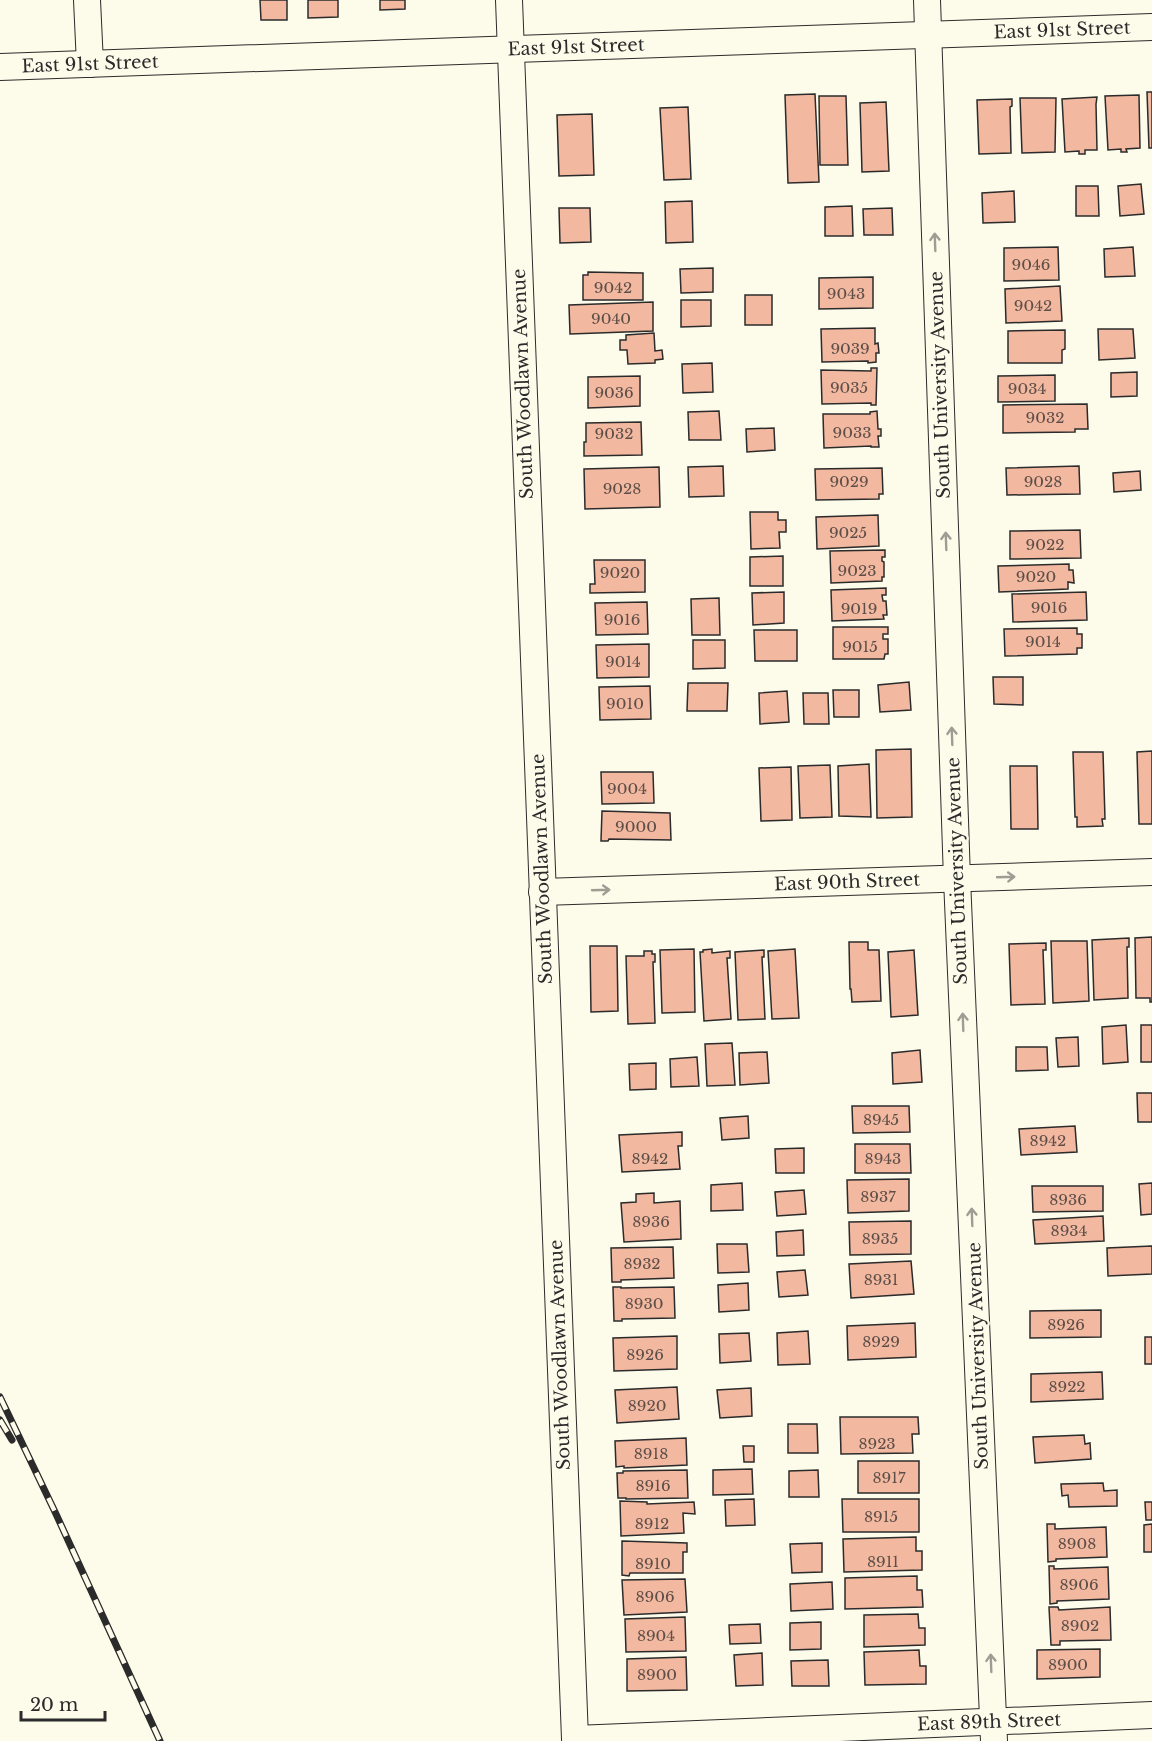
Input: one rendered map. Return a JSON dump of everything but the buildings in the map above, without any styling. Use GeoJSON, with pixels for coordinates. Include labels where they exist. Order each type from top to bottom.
{"type":"FeatureCollection","features":[{"type":"Feature","properties":{"kind":"street"},"geometry":{"type":"LineString","coordinates":[[87,0],[90,64]]}},
{"type":"Feature","properties":{"kind":"street","name":"South Woodlawn Avenue"},"geometry":{"type":"LineString","coordinates":[[508,0],[575,1739]]}},
{"type":"Feature","properties":{"kind":"street","name":"South University Avenue"},"geometry":{"type":"LineString","coordinates":[[927,0],[957,879],[994,1731]]}},
{"type":"Feature","properties":{"kind":"street","name":"East 91st Street"},"geometry":{"type":"LineString","coordinates":[[0,67],[1152,27]]}},
{"type":"Feature","properties":{"kind":"street","name":"East 90th Street"},"geometry":{"type":"LineString","coordinates":[[543,892],[1152,872]]}},
{"type":"Feature","properties":{"kind":"street","name":"East 89th Street"},"geometry":{"type":"LineString","coordinates":[[575,1739],[994,1731],[1152,1715]]}},
{"type":"Feature","properties":{"kind":"railway"},"geometry":{"type":"LineString","coordinates":[[0,1397],[160,1741]]}},
{"type":"Feature","properties":{"kind":"railway"},"geometry":{"type":"LineString","coordinates":[[0,1420],[12,1440]]}}]}
